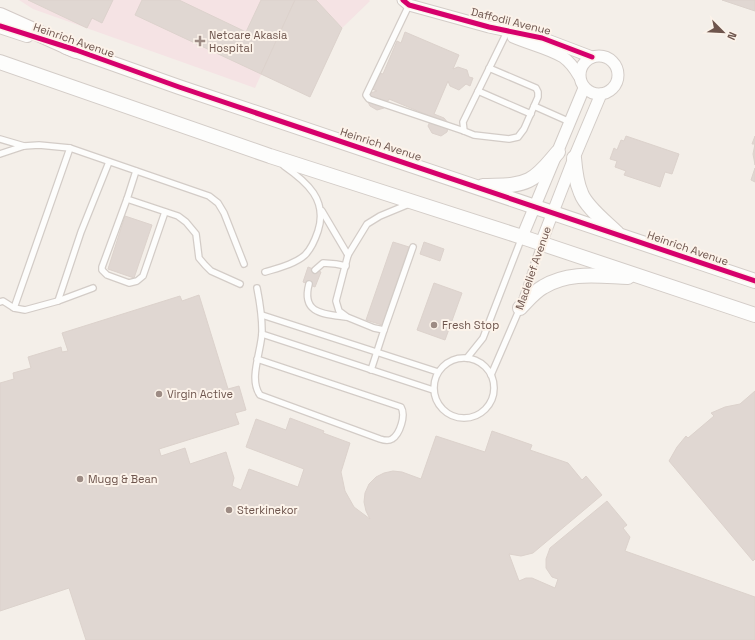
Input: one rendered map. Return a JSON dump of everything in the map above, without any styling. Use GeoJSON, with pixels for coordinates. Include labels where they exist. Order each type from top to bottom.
{"type":"FeatureCollection","features":[{"type":"Feature","properties":{"kind":"main road"},"geometry":{"type":"LineString","coordinates":[[0,16],[76,50]]}},
{"type":"Feature","properties":{"kind":"street","name":"Daffodil Avenue"},"geometry":{"type":"LineString","coordinates":[[406,2],[489,27],[542,38],[592,57],[598,55],[604,56],[610,59],[614,64],[618,76],[613,88],[608,92],[601,94]]}},
{"type":"Feature","properties":{"kind":"street","name":"Heinrich Avenue"},"geometry":{"type":"LineString","coordinates":[[0,26],[76,50],[179,87],[755,281]]}},
{"type":"Feature","properties":{"kind":"street","name":"Daffodil Avenue"},"geometry":{"type":"LineString","coordinates":[[489,27],[563,58],[572,66],[579,76],[584,88]]}},
{"type":"Feature","properties":{"kind":"street"},"geometry":{"type":"LineString","coordinates":[[579,76],[582,64],[592,57]]}},
{"type":"Feature","properties":{"kind":"street"},"geometry":{"type":"LineString","coordinates":[[0,62],[270,156],[541,243],[755,315]]}},
{"type":"Feature","properties":{"kind":"street"},"geometry":{"type":"LineString","coordinates":[[584,88],[589,92],[601,94]]}},
{"type":"Feature","properties":{"kind":"street","name":"Madelief Avenue"},"geometry":{"type":"LineString","coordinates":[[522,237],[584,88]]}},
{"type":"Feature","properties":{"kind":"street","name":"Madelief Avenue"},"geometry":{"type":"LineString","coordinates":[[541,243],[601,94]]}},
{"type":"Feature","properties":{"kind":"street"},"geometry":{"type":"LineString","coordinates":[[476,187],[515,184],[529,180],[542,170],[558,152]]}},
{"type":"Feature","properties":{"kind":"street"},"geometry":{"type":"LineString","coordinates":[[574,158],[577,180],[581,194],[588,204],[619,235]]}},
{"type":"Feature","properties":{"kind":"street"},"geometry":{"type":"LineString","coordinates":[[520,308],[542,287],[566,277],[643,277]]}},
{"type":"Feature","properties":{"kind":"lane"},"geometry":{"type":"LineString","coordinates":[[406,2],[366,95],[369,99],[474,135],[509,140],[518,137],[524,129],[531,114],[538,97],[538,92],[536,88],[489,68]]}},
{"type":"Feature","properties":{"kind":"lane"},"geometry":{"type":"LineString","coordinates":[[464,131],[463,122],[506,34]]}},
{"type":"Feature","properties":{"kind":"lane"},"geometry":{"type":"LineString","coordinates":[[478,92],[531,114]]}},
{"type":"Feature","properties":{"kind":"lane"},"geometry":{"type":"LineString","coordinates":[[534,106],[570,122]]}},
{"type":"Feature","properties":{"kind":"lane"},"geometry":{"type":"LineString","coordinates":[[0,139],[24,146]]}},
{"type":"Feature","properties":{"kind":"lane"},"geometry":{"type":"LineString","coordinates":[[0,154],[24,146],[39,145],[70,148],[209,196],[218,203],[224,213],[244,264]]}},
{"type":"Feature","properties":{"kind":"lane"},"geometry":{"type":"LineString","coordinates":[[14,308],[70,148]]}},
{"type":"Feature","properties":{"kind":"lane"},"geometry":{"type":"LineString","coordinates":[[270,156],[300,178],[309,187],[348,255]]}},
{"type":"Feature","properties":{"kind":"lane"},"geometry":{"type":"LineString","coordinates":[[58,301],[81,232],[109,162]]}},
{"type":"Feature","properties":{"kind":"lane"},"geometry":{"type":"LineString","coordinates":[[136,171],[102,270],[107,275],[133,283],[140,279],[143,276],[165,212]]}},
{"type":"Feature","properties":{"kind":"lane"},"geometry":{"type":"LineString","coordinates":[[127,199],[178,216],[186,222],[192,227],[196,234],[199,258],[211,271],[240,284]]}},
{"type":"Feature","properties":{"kind":"lane"},"geometry":{"type":"LineString","coordinates":[[347,317],[339,311],[336,301],[348,255],[367,224],[380,216],[413,202]]}},
{"type":"Feature","properties":{"kind":"lane"},"geometry":{"type":"LineString","coordinates":[[265,272],[304,256],[316,237],[322,211]]}},
{"type":"Feature","properties":{"kind":"lane","name":"Madelief Avenue"},"geometry":{"type":"LineString","coordinates":[[468,358],[483,338],[522,237]]}},
{"type":"Feature","properties":{"kind":"lane","name":"Madelief Avenue"},"geometry":{"type":"LineString","coordinates":[[491,375],[520,308],[541,243]]}},
{"type":"Feature","properties":{"kind":"lane"},"geometry":{"type":"LineString","coordinates":[[371,370],[413,247]]}},
{"type":"Feature","properties":{"kind":"lane"},"geometry":{"type":"LineString","coordinates":[[315,270],[323,263],[346,266]]}},
{"type":"Feature","properties":{"kind":"lane"},"geometry":{"type":"LineString","coordinates":[[309,284],[306,295],[308,304],[313,309],[325,314],[347,317],[374,328],[384,330]]}},
{"type":"Feature","properties":{"kind":"lane"},"geometry":{"type":"LineString","coordinates":[[0,302],[3,301],[14,308],[25,310],[58,301],[93,288]]}},
{"type":"Feature","properties":{"kind":"lane"},"geometry":{"type":"LineString","coordinates":[[257,288],[262,315],[262,334],[257,359],[255,383],[260,395],[380,439],[389,440],[396,436],[403,420],[404,414],[401,407],[257,359]]}},
{"type":"Feature","properties":{"kind":"lane"},"geometry":{"type":"LineString","coordinates":[[262,315],[438,372]]}},
{"type":"Feature","properties":{"kind":"lane"},"geometry":{"type":"LineString","coordinates":[[262,334],[433,390]]}},
{"type":"Feature","properties":{"kind":"lane"},"geometry":{"type":"LineString","coordinates":[[459,358],[468,358],[477,361],[485,367],[491,375],[494,384],[490,404],[483,412],[474,417],[456,418],[447,414],[440,408],[433,390],[434,381],[438,372],[452,360],[459,358]]}},
{"type":"Feature","properties":{"kind":"shaded area","name":"Netcare Akasia Hospital"},"geometry":{"type":"Polygon","coordinates":[[[19,0],[295,0],[255,88],[33,9],[19,0]]]}},
{"type":"Feature","properties":{"kind":"shaded area"},"geometry":{"type":"Polygon","coordinates":[[[316,0],[369,0],[370,1],[342,28],[316,0]]]}},
{"type":"Feature","properties":{"kind":"building"},"geometry":{"type":"Polygon","coordinates":[[[28,0],[113,0],[102,23],[92,18],[87,28],[28,0]]]}},
{"type":"Feature","properties":{"kind":"building"},"geometry":{"type":"Polygon","coordinates":[[[142,0],[179,0],[246,32],[261,0],[295,0],[261,74],[135,15],[142,0]]]}},
{"type":"Feature","properties":{"kind":"building"},"geometry":{"type":"Polygon","coordinates":[[[295,0],[316,0],[342,28],[310,97],[261,74],[295,0]]]}},
{"type":"Feature","properties":{"kind":"building"},"geometry":{"type":"Polygon","coordinates":[[[722,0],[755,0],[755,11],[722,0]]]}},
{"type":"Feature","properties":{"kind":"building"},"geometry":{"type":"Polygon","coordinates":[[[405,32],[459,55],[453,69],[458,67],[467,70],[469,77],[473,78],[470,86],[466,84],[459,90],[450,86],[448,81],[434,114],[444,118],[449,124],[447,132],[441,136],[432,133],[428,126],[432,117],[389,99],[384,108],[377,110],[370,106],[367,100],[370,93],[377,91],[372,89],[379,73],[383,74],[397,41],[401,43],[405,32]]]}},
{"type":"Feature","properties":{"kind":"building"},"geometry":{"type":"Polygon","coordinates":[[[626,136],[679,154],[672,174],[665,172],[660,187],[624,175],[626,171],[615,167],[617,161],[610,159],[614,148],[617,150],[621,140],[624,141],[626,136]]]}},
{"type":"Feature","properties":{"kind":"building"},"geometry":{"type":"Polygon","coordinates":[[[755,136],[755,144],[752,144],[755,136]]]}},
{"type":"Feature","properties":{"kind":"building"},"geometry":{"type":"Polygon","coordinates":[[[755,144],[755,165],[753,154],[755,144]]]}},
{"type":"Feature","properties":{"kind":"building"},"geometry":{"type":"Polygon","coordinates":[[[755,168],[755,182],[751,180],[755,168]]]}},
{"type":"Feature","properties":{"kind":"building"},"geometry":{"type":"Polygon","coordinates":[[[125,216],[152,225],[134,278],[108,269],[125,216]]]}},
{"type":"Feature","properties":{"kind":"building"},"geometry":{"type":"Polygon","coordinates":[[[393,242],[409,247],[382,325],[366,320],[393,242]]]}},
{"type":"Feature","properties":{"kind":"building"},"geometry":{"type":"Polygon","coordinates":[[[424,242],[444,249],[440,261],[420,254],[424,242]]]}},
{"type":"Feature","properties":{"kind":"building"},"geometry":{"type":"Polygon","coordinates":[[[308,267],[321,272],[315,287],[303,282],[308,267]]]}},
{"type":"Feature","properties":{"kind":"building"},"geometry":{"type":"Polygon","coordinates":[[[434,283],[462,293],[445,340],[417,330],[434,283]]]}},
{"type":"Feature","properties":{"kind":"building"},"geometry":{"type":"Polygon","coordinates":[[[199,295],[228,389],[239,386],[246,410],[235,413],[239,424],[159,449],[161,456],[185,448],[190,464],[226,452],[234,478],[232,486],[241,490],[249,469],[298,487],[304,469],[246,447],[256,419],[286,430],[290,418],[350,443],[341,472],[345,491],[354,507],[370,519],[364,502],[365,493],[369,484],[376,477],[393,471],[402,472],[421,479],[436,436],[485,452],[492,431],[532,445],[530,450],[568,463],[582,480],[586,476],[602,495],[533,553],[521,556],[509,554],[519,581],[526,578],[532,578],[555,588],[558,579],[552,577],[546,568],[546,559],[550,548],[607,501],[627,525],[623,528],[630,537],[625,551],[755,597],[755,640],[86,640],[69,588],[0,611],[0,383],[14,379],[13,373],[31,368],[28,357],[61,347],[62,352],[68,351],[62,333],[180,296],[182,301],[199,295]]]}},
{"type":"Feature","properties":{"kind":"building"},"geometry":{"type":"Polygon","coordinates":[[[755,391],[755,559],[753,561],[669,461],[677,447],[686,436],[688,438],[714,416],[711,413],[725,407],[740,404],[755,391]]]}},
{"type":"Feature","properties":{"kind":"cycle path"},"geometry":{"type":"LineString","coordinates":[[403,0],[409,5],[489,27],[542,38],[592,57]]}},
{"type":"Feature","properties":{"kind":"cycle path"},"geometry":{"type":"LineString","coordinates":[[0,26],[76,50],[179,87],[755,281]]}},
{"type":"Feature","properties":{"kind":"place","name":"Netcare Akasia Hospital"},"geometry":{"type":"Point","coordinates":[200,41]}},
{"type":"Feature","properties":{"kind":"place","name":"Fresh Stop"},"geometry":{"type":"Point","coordinates":[434,325]}},
{"type":"Feature","properties":{"kind":"place","name":"Virgin Active"},"geometry":{"type":"Point","coordinates":[159,394]}},
{"type":"Feature","properties":{"kind":"place","name":"Mugg & Bean"},"geometry":{"type":"Point","coordinates":[80,479]}},
{"type":"Feature","properties":{"kind":"place","name":"Sterkinekor"},"geometry":{"type":"Point","coordinates":[229,510]}}]}
